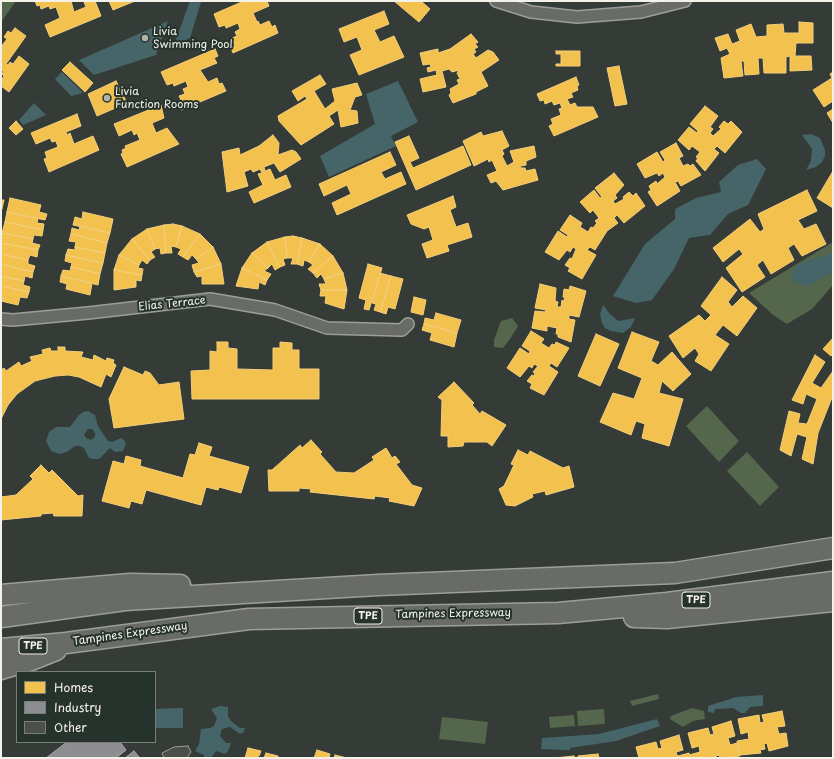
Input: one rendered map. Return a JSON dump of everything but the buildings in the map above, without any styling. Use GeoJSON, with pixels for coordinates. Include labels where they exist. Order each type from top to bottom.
{"type":"FeatureCollection","features":[{"type":"Feature","properties":{"kind":"highway"},"geometry":{"type":"LineString","coordinates":[[776,558],[789,548],[833,536]]}},
{"type":"Feature","properties":{"kind":"highway"},"geometry":{"type":"LineString","coordinates":[[1,617],[125,600],[378,585],[675,572],[776,558],[833,548]]}},
{"type":"Feature","properties":{"kind":"highway","name":"Tampines Expressway"},"geometry":{"type":"LineString","coordinates":[[1,649],[66,643],[249,620],[558,613],[667,604],[833,582]]}},
{"type":"Feature","properties":{"kind":"highway"},"geometry":{"type":"LineString","coordinates":[[1,595],[130,584],[378,585]]}},
{"type":"Feature","properties":{"kind":"highway"},"geometry":{"type":"LineString","coordinates":[[558,613],[667,618],[833,601]]}},
{"type":"Feature","properties":{"kind":"highway"},"geometry":{"type":"LineString","coordinates":[[1,669],[50,653],[66,643]]}},
{"type":"Feature","properties":{"kind":"street"},"geometry":{"type":"LineString","coordinates":[[496,1],[531,12],[577,17],[641,12],[685,1]]}},
{"type":"Feature","properties":{"kind":"street","name":"Elias Terrace"},"geometry":{"type":"LineString","coordinates":[[1,319],[13,320],[88,313],[210,299],[275,310],[328,328],[402,330],[408,324]]}},
{"type":"Feature","properties":{"kind":"green space"},"geometry":{"type":"Polygon","coordinates":[[[1,1],[16,1],[1,22],[1,1]]]}},
{"type":"Feature","properties":{"kind":"green space"},"geometry":{"type":"Polygon","coordinates":[[[833,242],[833,285],[812,309],[787,324],[773,315],[749,293],[833,242]]]}},
{"type":"Feature","properties":{"kind":"green space"},"geometry":{"type":"Polygon","coordinates":[[[512,318],[518,326],[510,339],[503,348],[494,347],[494,340],[501,321],[512,318]]]}},
{"type":"Feature","properties":{"kind":"green space"},"geometry":{"type":"Polygon","coordinates":[[[707,406],[739,441],[719,462],[686,426],[707,406]]]}},
{"type":"Feature","properties":{"kind":"green space"},"geometry":{"type":"Polygon","coordinates":[[[747,452],[779,487],[760,506],[727,471],[747,452]]]}},
{"type":"Feature","properties":{"kind":"green space"},"geometry":{"type":"Polygon","coordinates":[[[658,694],[659,699],[632,706],[630,701],[658,694]]]}},
{"type":"Feature","properties":{"kind":"green space"},"geometry":{"type":"Polygon","coordinates":[[[692,708],[704,711],[705,719],[693,721],[683,727],[670,719],[671,716],[692,708]]]}},
{"type":"Feature","properties":{"kind":"green space"},"geometry":{"type":"Polygon","coordinates":[[[604,709],[605,724],[578,726],[577,711],[604,709]]]}},
{"type":"Feature","properties":{"kind":"green space"},"geometry":{"type":"Polygon","coordinates":[[[574,715],[575,726],[550,728],[549,717],[574,715]]]}},
{"type":"Feature","properties":{"kind":"green space"},"geometry":{"type":"Polygon","coordinates":[[[442,717],[488,722],[485,744],[439,739],[442,717]]]}},
{"type":"Feature","properties":{"kind":"water","name":"Livia Swimming Pool"},"geometry":{"type":"Polygon","coordinates":[[[190,1],[201,2],[190,38],[174,45],[190,1]]]}},
{"type":"Feature","properties":{"kind":"water","name":"Livia Swimming Pool"},"geometry":{"type":"Polygon","coordinates":[[[168,21],[156,55],[94,75],[79,60],[168,21]]]}},
{"type":"Feature","properties":{"kind":"water"},"geometry":{"type":"Polygon","coordinates":[[[62,72],[83,93],[71,96],[55,79],[62,72]]]}},
{"type":"Feature","properties":{"kind":"water"},"geometry":{"type":"Polygon","coordinates":[[[398,81],[418,122],[391,136],[396,146],[329,177],[320,156],[375,124],[366,94],[398,81]]]}},
{"type":"Feature","properties":{"kind":"water"},"geometry":{"type":"Polygon","coordinates":[[[34,103],[46,115],[23,125],[19,120],[34,103]]]}},
{"type":"Feature","properties":{"kind":"water"},"geometry":{"type":"Polygon","coordinates":[[[811,134],[820,138],[825,150],[825,156],[822,162],[816,167],[806,170],[811,161],[812,149],[802,135],[811,134]]]}},
{"type":"Feature","properties":{"kind":"water"},"geometry":{"type":"Polygon","coordinates":[[[757,159],[766,169],[748,205],[728,214],[710,235],[689,238],[674,269],[652,300],[636,303],[613,296],[645,244],[675,219],[675,209],[696,198],[721,192],[719,182],[738,165],[757,159]]]}},
{"type":"Feature","properties":{"kind":"water"},"geometry":{"type":"Polygon","coordinates":[[[833,254],[833,273],[824,276],[808,286],[791,280],[795,269],[799,264],[833,254]]]}},
{"type":"Feature","properties":{"kind":"water"},"geometry":{"type":"Polygon","coordinates":[[[603,305],[618,321],[635,318],[631,327],[623,333],[611,331],[605,328],[600,314],[603,305]]]}},
{"type":"Feature","properties":{"kind":"water"},"geometry":{"type":"Polygon","coordinates":[[[88,411],[95,415],[98,426],[108,441],[112,442],[121,438],[124,440],[126,443],[123,451],[115,452],[110,448],[99,459],[93,459],[89,458],[84,448],[80,446],[75,446],[67,452],[59,454],[51,451],[46,441],[49,432],[56,427],[70,427],[83,412],[88,411]],[[88,429],[84,435],[86,438],[91,440],[95,437],[95,433],[92,429],[88,429]]]}},
{"type":"Feature","properties":{"kind":"water"},"geometry":{"type":"Polygon","coordinates":[[[763,695],[763,706],[750,707],[745,713],[741,713],[733,708],[715,709],[714,713],[708,712],[708,706],[736,697],[763,695]]]}},
{"type":"Feature","properties":{"kind":"water"},"geometry":{"type":"Polygon","coordinates":[[[220,706],[228,707],[228,716],[231,721],[240,728],[245,728],[244,732],[240,734],[230,727],[222,729],[220,736],[226,743],[231,743],[228,751],[225,754],[216,751],[211,758],[204,758],[204,755],[195,751],[199,744],[201,729],[214,726],[217,718],[211,709],[220,706]]]}},
{"type":"Feature","properties":{"kind":"water"},"geometry":{"type":"Polygon","coordinates":[[[183,708],[183,728],[156,728],[156,709],[183,708]]]}},
{"type":"Feature","properties":{"kind":"water"},"geometry":{"type":"Polygon","coordinates":[[[657,719],[660,726],[616,741],[570,748],[570,750],[541,749],[542,738],[599,734],[657,719]]]}},
{"type":"Feature","properties":{"kind":"place","name":"Livia Swimming Pool"},"geometry":{"type":"Point","coordinates":[145,38]}},
{"type":"Feature","properties":{"kind":"place","name":"Livia Function Rooms"},"geometry":{"type":"Point","coordinates":[107,98]}}]}
